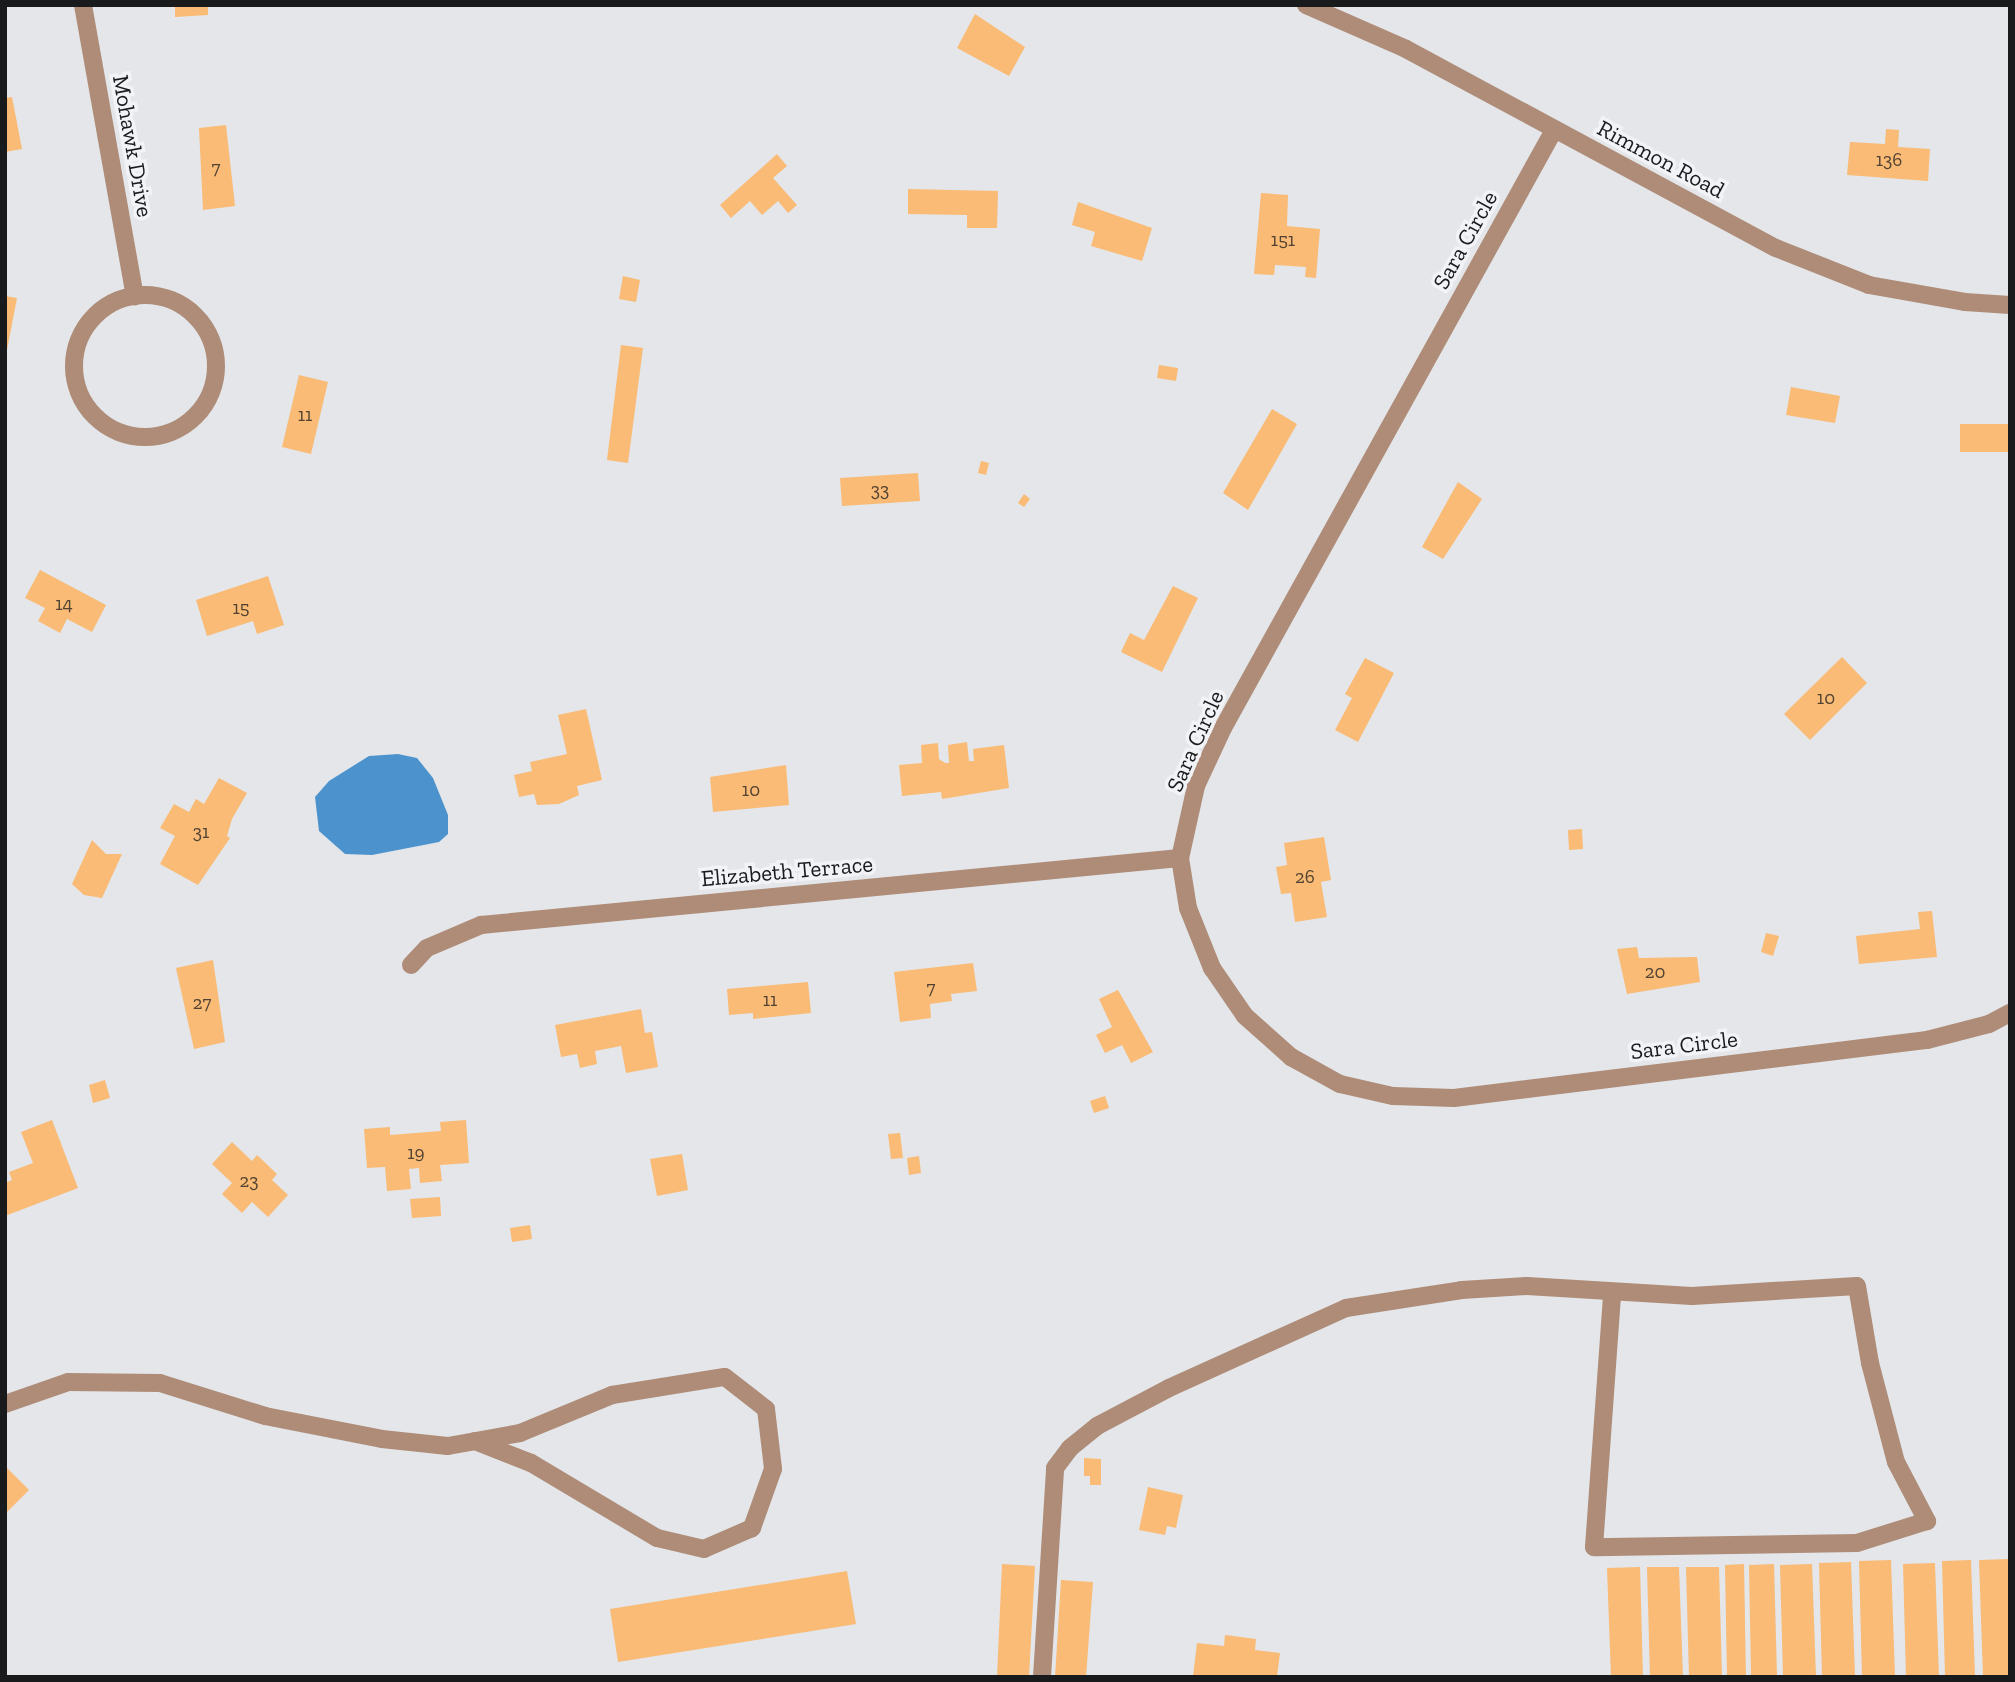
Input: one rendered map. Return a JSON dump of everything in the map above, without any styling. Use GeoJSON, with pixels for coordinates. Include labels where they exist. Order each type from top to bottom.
{"type":"FeatureCollection","features":[{"type":"Feature","properties":{"kind":"street","name":"Mohawk Drive"},"geometry":{"type":"LineString","coordinates":[[83,5],[135,296]]}},
{"type":"Feature","properties":{"kind":"street","name":"Rimmon Road"},"geometry":{"type":"LineString","coordinates":[[1306,5],[1406,49],[1776,248],[1869,285],[1965,302],[2010,304]]}},
{"type":"Feature","properties":{"kind":"street","name":"Sara Circle"},"geometry":{"type":"LineString","coordinates":[[1554,130],[1223,728],[1196,786],[1180,858],[1188,908],[1212,968],[1245,1016],[1291,1057],[1340,1084],[1393,1097],[1454,1098],[1927,1041],[2010,1013]]}},
{"type":"Feature","properties":{"kind":"street"},"geometry":{"type":"LineString","coordinates":[[135,296],[159,296],[187,309],[204,326],[215,355],[215,379],[203,408],[179,429],[159,436],[134,437],[106,425],[85,403],[76,382],[76,351],[90,323],[106,307],[135,296]]}},
{"type":"Feature","properties":{"kind":"street","name":"Elizabeth Terrace"},"geometry":{"type":"LineString","coordinates":[[411,965],[434,944],[481,925],[1180,858]]}},
{"type":"Feature","properties":{"kind":"street"},"geometry":{"type":"LineString","coordinates":[[1042,1677],[1055,1468],[1070,1448],[1097,1426],[1169,1388],[1346,1308],[1462,1290],[1527,1286],[1692,1296],[1857,1286],[1870,1363],[1896,1462],[1927,1521],[1857,1543],[1594,1547],[1612,1293]]}},
{"type":"Feature","properties":{"kind":"street"},"geometry":{"type":"LineString","coordinates":[[5,1404],[68,1382],[160,1383],[265,1416],[382,1439],[448,1447],[475,1441],[520,1433],[612,1395],[725,1377],[766,1409],[773,1469],[752,1528],[704,1549],[657,1538],[531,1463],[475,1441]]}},
{"type":"Feature","properties":{"kind":"water"},"geometry":{"type":"Polygon","coordinates":[[[398,754],[417,758],[433,778],[448,815],[448,834],[439,842],[372,855],[345,854],[319,831],[315,797],[329,781],[369,756],[398,754]]]}},
{"type":"Feature","properties":{"kind":"building"},"geometry":{"type":"Polygon","coordinates":[[[175,5],[208,5],[208,15],[175,17],[175,5]]]}},
{"type":"Feature","properties":{"kind":"building"},"geometry":{"type":"Polygon","coordinates":[[[975,14],[1025,47],[1009,76],[957,48],[975,14]]]}},
{"type":"Feature","properties":{"kind":"building"},"geometry":{"type":"Polygon","coordinates":[[[12,97],[22,149],[5,152],[5,98],[12,97]]]}},
{"type":"Feature","properties":{"kind":"building"},"geometry":{"type":"Polygon","coordinates":[[[226,125],[235,206],[203,210],[199,128],[226,125]]]}},
{"type":"Feature","properties":{"kind":"building"},"geometry":{"type":"Polygon","coordinates":[[[1886,129],[1899,130],[1898,147],[1930,149],[1928,181],[1847,175],[1850,142],[1885,144],[1886,129]]]}},
{"type":"Feature","properties":{"kind":"building"},"geometry":{"type":"Polygon","coordinates":[[[777,154],[787,166],[773,178],[797,205],[788,213],[778,201],[762,215],[750,201],[731,218],[720,205],[777,154]]]}},
{"type":"Feature","properties":{"kind":"building"},"geometry":{"type":"Polygon","coordinates":[[[908,189],[998,191],[997,228],[967,228],[967,215],[908,214],[908,189]]]}},
{"type":"Feature","properties":{"kind":"building"},"geometry":{"type":"Polygon","coordinates":[[[1261,193],[1288,195],[1287,226],[1320,229],[1316,278],[1305,277],[1306,267],[1275,265],[1274,275],[1254,274],[1261,193]]]}},
{"type":"Feature","properties":{"kind":"building"},"geometry":{"type":"Polygon","coordinates":[[[1078,202],[1152,228],[1142,261],[1091,246],[1095,232],[1072,225],[1078,202]]]}},
{"type":"Feature","properties":{"kind":"building"},"geometry":{"type":"Polygon","coordinates":[[[623,276],[640,280],[636,302],[619,299],[623,276]]]}},
{"type":"Feature","properties":{"kind":"building"},"geometry":{"type":"Polygon","coordinates":[[[5,296],[17,298],[7,350],[5,350],[5,296]]]}},
{"type":"Feature","properties":{"kind":"building"},"geometry":{"type":"Polygon","coordinates":[[[621,345],[643,348],[628,463],[607,460],[621,345]]]}},
{"type":"Feature","properties":{"kind":"building"},"geometry":{"type":"Polygon","coordinates":[[[1159,365],[1178,368],[1176,381],[1157,378],[1159,365]]]}},
{"type":"Feature","properties":{"kind":"building"},"geometry":{"type":"Polygon","coordinates":[[[299,375],[328,382],[311,454],[282,447],[299,375]]]}},
{"type":"Feature","properties":{"kind":"building"},"geometry":{"type":"Polygon","coordinates":[[[1791,387],[1840,396],[1835,423],[1786,415],[1791,387]]]}},
{"type":"Feature","properties":{"kind":"building"},"geometry":{"type":"Polygon","coordinates":[[[1272,409],[1297,424],[1248,510],[1223,493],[1272,409]]]}},
{"type":"Feature","properties":{"kind":"building"},"geometry":{"type":"Polygon","coordinates":[[[1960,424],[2010,424],[2010,452],[1960,452],[1960,424]]]}},
{"type":"Feature","properties":{"kind":"building"},"geometry":{"type":"Polygon","coordinates":[[[981,461],[989,463],[986,475],[978,473],[981,461]]]}},
{"type":"Feature","properties":{"kind":"building"},"geometry":{"type":"Polygon","coordinates":[[[918,473],[920,501],[842,506],[840,478],[918,473]]]}},
{"type":"Feature","properties":{"kind":"building"},"geometry":{"type":"Polygon","coordinates":[[[1458,482],[1482,499],[1443,559],[1422,547],[1458,482]]]}},
{"type":"Feature","properties":{"kind":"building"},"geometry":{"type":"Polygon","coordinates":[[[1024,494],[1030,499],[1024,507],[1018,503],[1024,494]]]}},
{"type":"Feature","properties":{"kind":"building"},"geometry":{"type":"Polygon","coordinates":[[[40,570],[106,605],[92,632],[67,619],[60,633],[38,621],[45,608],[25,598],[40,570]]]}},
{"type":"Feature","properties":{"kind":"building"},"geometry":{"type":"Polygon","coordinates":[[[268,576],[284,625],[257,634],[253,621],[207,636],[196,600],[268,576]]]}},
{"type":"Feature","properties":{"kind":"building"},"geometry":{"type":"Polygon","coordinates":[[[1173,586],[1198,598],[1162,672],[1121,652],[1130,633],[1144,640],[1173,586]]]}},
{"type":"Feature","properties":{"kind":"building"},"geometry":{"type":"Polygon","coordinates":[[[1842,657],[1867,683],[1810,740],[1784,714],[1842,657]]]}},
{"type":"Feature","properties":{"kind":"building"},"geometry":{"type":"Polygon","coordinates":[[[1365,658],[1394,673],[1358,742],[1335,730],[1352,698],[1345,694],[1365,658]]]}},
{"type":"Feature","properties":{"kind":"building"},"geometry":{"type":"Polygon","coordinates":[[[586,709],[602,780],[577,786],[579,795],[559,804],[537,805],[534,794],[519,797],[514,775],[532,771],[530,762],[567,754],[558,715],[586,709]]]}},
{"type":"Feature","properties":{"kind":"building"},"geometry":{"type":"Polygon","coordinates":[[[967,742],[969,761],[974,761],[973,749],[1004,745],[1009,788],[942,799],[941,792],[902,796],[899,765],[922,763],[921,745],[938,743],[939,759],[949,763],[948,745],[967,742]]]}},
{"type":"Feature","properties":{"kind":"building"},"geometry":{"type":"Polygon","coordinates":[[[786,765],[789,805],[713,812],[710,777],[786,765]]]}},
{"type":"Feature","properties":{"kind":"building"},"geometry":{"type":"Polygon","coordinates":[[[219,778],[247,793],[232,819],[227,836],[230,838],[198,885],[160,864],[175,836],[160,828],[174,804],[189,812],[196,799],[204,804],[219,778]]]}},
{"type":"Feature","properties":{"kind":"building"},"geometry":{"type":"Polygon","coordinates":[[[1582,829],[1583,849],[1569,850],[1568,830],[1582,829]]]}},
{"type":"Feature","properties":{"kind":"building"},"geometry":{"type":"Polygon","coordinates":[[[1324,837],[1331,880],[1321,882],[1327,917],[1295,922],[1291,893],[1281,894],[1276,867],[1287,865],[1284,843],[1324,837]]]}},
{"type":"Feature","properties":{"kind":"building"},"geometry":{"type":"Polygon","coordinates":[[[92,840],[106,854],[122,854],[102,898],[84,895],[72,884],[92,840]]]}},
{"type":"Feature","properties":{"kind":"building"},"geometry":{"type":"Polygon","coordinates":[[[1932,911],[1937,957],[1859,964],[1856,936],[1920,929],[1918,912],[1932,911]]]}},
{"type":"Feature","properties":{"kind":"building"},"geometry":{"type":"Polygon","coordinates":[[[1766,933],[1779,936],[1773,956],[1761,952],[1766,933]]]}},
{"type":"Feature","properties":{"kind":"building"},"geometry":{"type":"Polygon","coordinates":[[[1637,947],[1639,958],[1697,957],[1700,982],[1627,994],[1617,949],[1637,947]]]}},
{"type":"Feature","properties":{"kind":"building"},"geometry":{"type":"Polygon","coordinates":[[[213,960],[225,1042],[194,1049],[176,968],[213,960]]]}},
{"type":"Feature","properties":{"kind":"building"},"geometry":{"type":"Polygon","coordinates":[[[973,963],[977,991],[951,994],[952,1001],[930,1004],[931,1018],[900,1022],[894,972],[973,963]]]}},
{"type":"Feature","properties":{"kind":"building"},"geometry":{"type":"Polygon","coordinates":[[[808,982],[811,1013],[753,1019],[753,1013],[729,1015],[727,989],[808,982]]]}},
{"type":"Feature","properties":{"kind":"building"},"geometry":{"type":"Polygon","coordinates":[[[1118,990],[1153,1052],[1131,1063],[1122,1045],[1105,1053],[1096,1035],[1112,1027],[1099,999],[1118,990]]]}},
{"type":"Feature","properties":{"kind":"building"},"geometry":{"type":"Polygon","coordinates":[[[641,1009],[645,1033],[652,1032],[658,1067],[626,1073],[621,1046],[595,1051],[597,1064],[580,1068],[577,1054],[561,1057],[555,1025],[641,1009]]]}},
{"type":"Feature","properties":{"kind":"building"},"geometry":{"type":"Polygon","coordinates":[[[105,1080],[110,1098],[93,1103],[89,1085],[105,1080]]]}},
{"type":"Feature","properties":{"kind":"building"},"geometry":{"type":"Polygon","coordinates":[[[1105,1096],[1109,1108],[1094,1113],[1090,1101],[1105,1096]]]}},
{"type":"Feature","properties":{"kind":"building"},"geometry":{"type":"Polygon","coordinates":[[[52,1120],[78,1188],[5,1216],[5,1183],[12,1180],[9,1172],[33,1163],[21,1132],[52,1120]]]}},
{"type":"Feature","properties":{"kind":"building"},"geometry":{"type":"Polygon","coordinates":[[[466,1120],[469,1163],[440,1165],[442,1181],[420,1183],[419,1168],[409,1169],[411,1189],[387,1191],[385,1167],[367,1168],[364,1129],[390,1127],[390,1135],[441,1131],[440,1122],[466,1120]]]}},
{"type":"Feature","properties":{"kind":"building"},"geometry":{"type":"Polygon","coordinates":[[[900,1133],[903,1158],[891,1159],[888,1134],[900,1133]]]}},
{"type":"Feature","properties":{"kind":"building"},"geometry":{"type":"Polygon","coordinates":[[[232,1142],[252,1161],[257,1155],[277,1174],[272,1180],[288,1195],[268,1217],[252,1202],[242,1213],[222,1194],[232,1183],[212,1164],[232,1142]]]}},
{"type":"Feature","properties":{"kind":"building"},"geometry":{"type":"Polygon","coordinates":[[[682,1154],[688,1190],[657,1196],[650,1159],[682,1154]]]}},
{"type":"Feature","properties":{"kind":"building"},"geometry":{"type":"Polygon","coordinates":[[[919,1156],[921,1173],[909,1175],[907,1158],[919,1156]]]}},
{"type":"Feature","properties":{"kind":"building"},"geometry":{"type":"Polygon","coordinates":[[[440,1197],[441,1216],[412,1218],[410,1199],[440,1197]]]}},
{"type":"Feature","properties":{"kind":"building"},"geometry":{"type":"Polygon","coordinates":[[[530,1225],[532,1239],[512,1242],[510,1228],[530,1225]]]}},
{"type":"Feature","properties":{"kind":"building"},"geometry":{"type":"Polygon","coordinates":[[[1084,1458],[1101,1459],[1101,1485],[1090,1485],[1090,1476],[1084,1476],[1084,1458]]]}},
{"type":"Feature","properties":{"kind":"building"},"geometry":{"type":"Polygon","coordinates":[[[5,1466],[29,1490],[5,1514],[5,1466]]]}},
{"type":"Feature","properties":{"kind":"building"},"geometry":{"type":"Polygon","coordinates":[[[1148,1487],[1183,1495],[1176,1528],[1167,1526],[1165,1535],[1139,1530],[1148,1487]]]}},
{"type":"Feature","properties":{"kind":"building"},"geometry":{"type":"Polygon","coordinates":[[[2009,1559],[2010,1677],[1983,1677],[1979,1560],[2009,1559]]]}},
{"type":"Feature","properties":{"kind":"building"},"geometry":{"type":"Polygon","coordinates":[[[1891,1560],[1895,1677],[1862,1677],[1859,1561],[1891,1560]]]}},
{"type":"Feature","properties":{"kind":"building"},"geometry":{"type":"Polygon","coordinates":[[[1971,1560],[1975,1677],[1945,1677],[1942,1561],[1971,1560]]]}},
{"type":"Feature","properties":{"kind":"building"},"geometry":{"type":"Polygon","coordinates":[[[1851,1562],[1855,1677],[1822,1677],[1819,1563],[1851,1562]]]}},
{"type":"Feature","properties":{"kind":"building"},"geometry":{"type":"Polygon","coordinates":[[[1935,1563],[1939,1677],[1906,1677],[1903,1564],[1935,1563]]]}},
{"type":"Feature","properties":{"kind":"building"},"geometry":{"type":"Polygon","coordinates":[[[1002,1564],[1035,1566],[1029,1677],[997,1677],[1002,1564]]]}},
{"type":"Feature","properties":{"kind":"building"},"geometry":{"type":"Polygon","coordinates":[[[1744,1564],[1746,1677],[1727,1677],[1725,1565],[1744,1564]]]}},
{"type":"Feature","properties":{"kind":"building"},"geometry":{"type":"Polygon","coordinates":[[[1774,1564],[1777,1677],[1751,1677],[1749,1565],[1774,1564]]]}},
{"type":"Feature","properties":{"kind":"building"},"geometry":{"type":"Polygon","coordinates":[[[1812,1564],[1816,1677],[1783,1677],[1780,1565],[1812,1564]]]}},
{"type":"Feature","properties":{"kind":"building"},"geometry":{"type":"Polygon","coordinates":[[[1640,1567],[1643,1677],[1611,1677],[1607,1568],[1640,1567]]]}},
{"type":"Feature","properties":{"kind":"building"},"geometry":{"type":"Polygon","coordinates":[[[1647,1567],[1679,1567],[1683,1677],[1650,1677],[1647,1567]]]}},
{"type":"Feature","properties":{"kind":"building"},"geometry":{"type":"Polygon","coordinates":[[[1686,1567],[1719,1567],[1722,1677],[1689,1677],[1686,1567]]]}},
{"type":"Feature","properties":{"kind":"building"},"geometry":{"type":"Polygon","coordinates":[[[847,1571],[856,1624],[618,1662],[610,1609],[847,1571]]]}},
{"type":"Feature","properties":{"kind":"building"},"geometry":{"type":"Polygon","coordinates":[[[1061,1580],[1093,1582],[1086,1677],[1055,1677],[1061,1580]]]}},
{"type":"Feature","properties":{"kind":"building"},"geometry":{"type":"Polygon","coordinates":[[[1225,1635],[1256,1639],[1255,1650],[1280,1653],[1277,1677],[1193,1676],[1197,1643],[1224,1646],[1225,1635]]]}}]}
